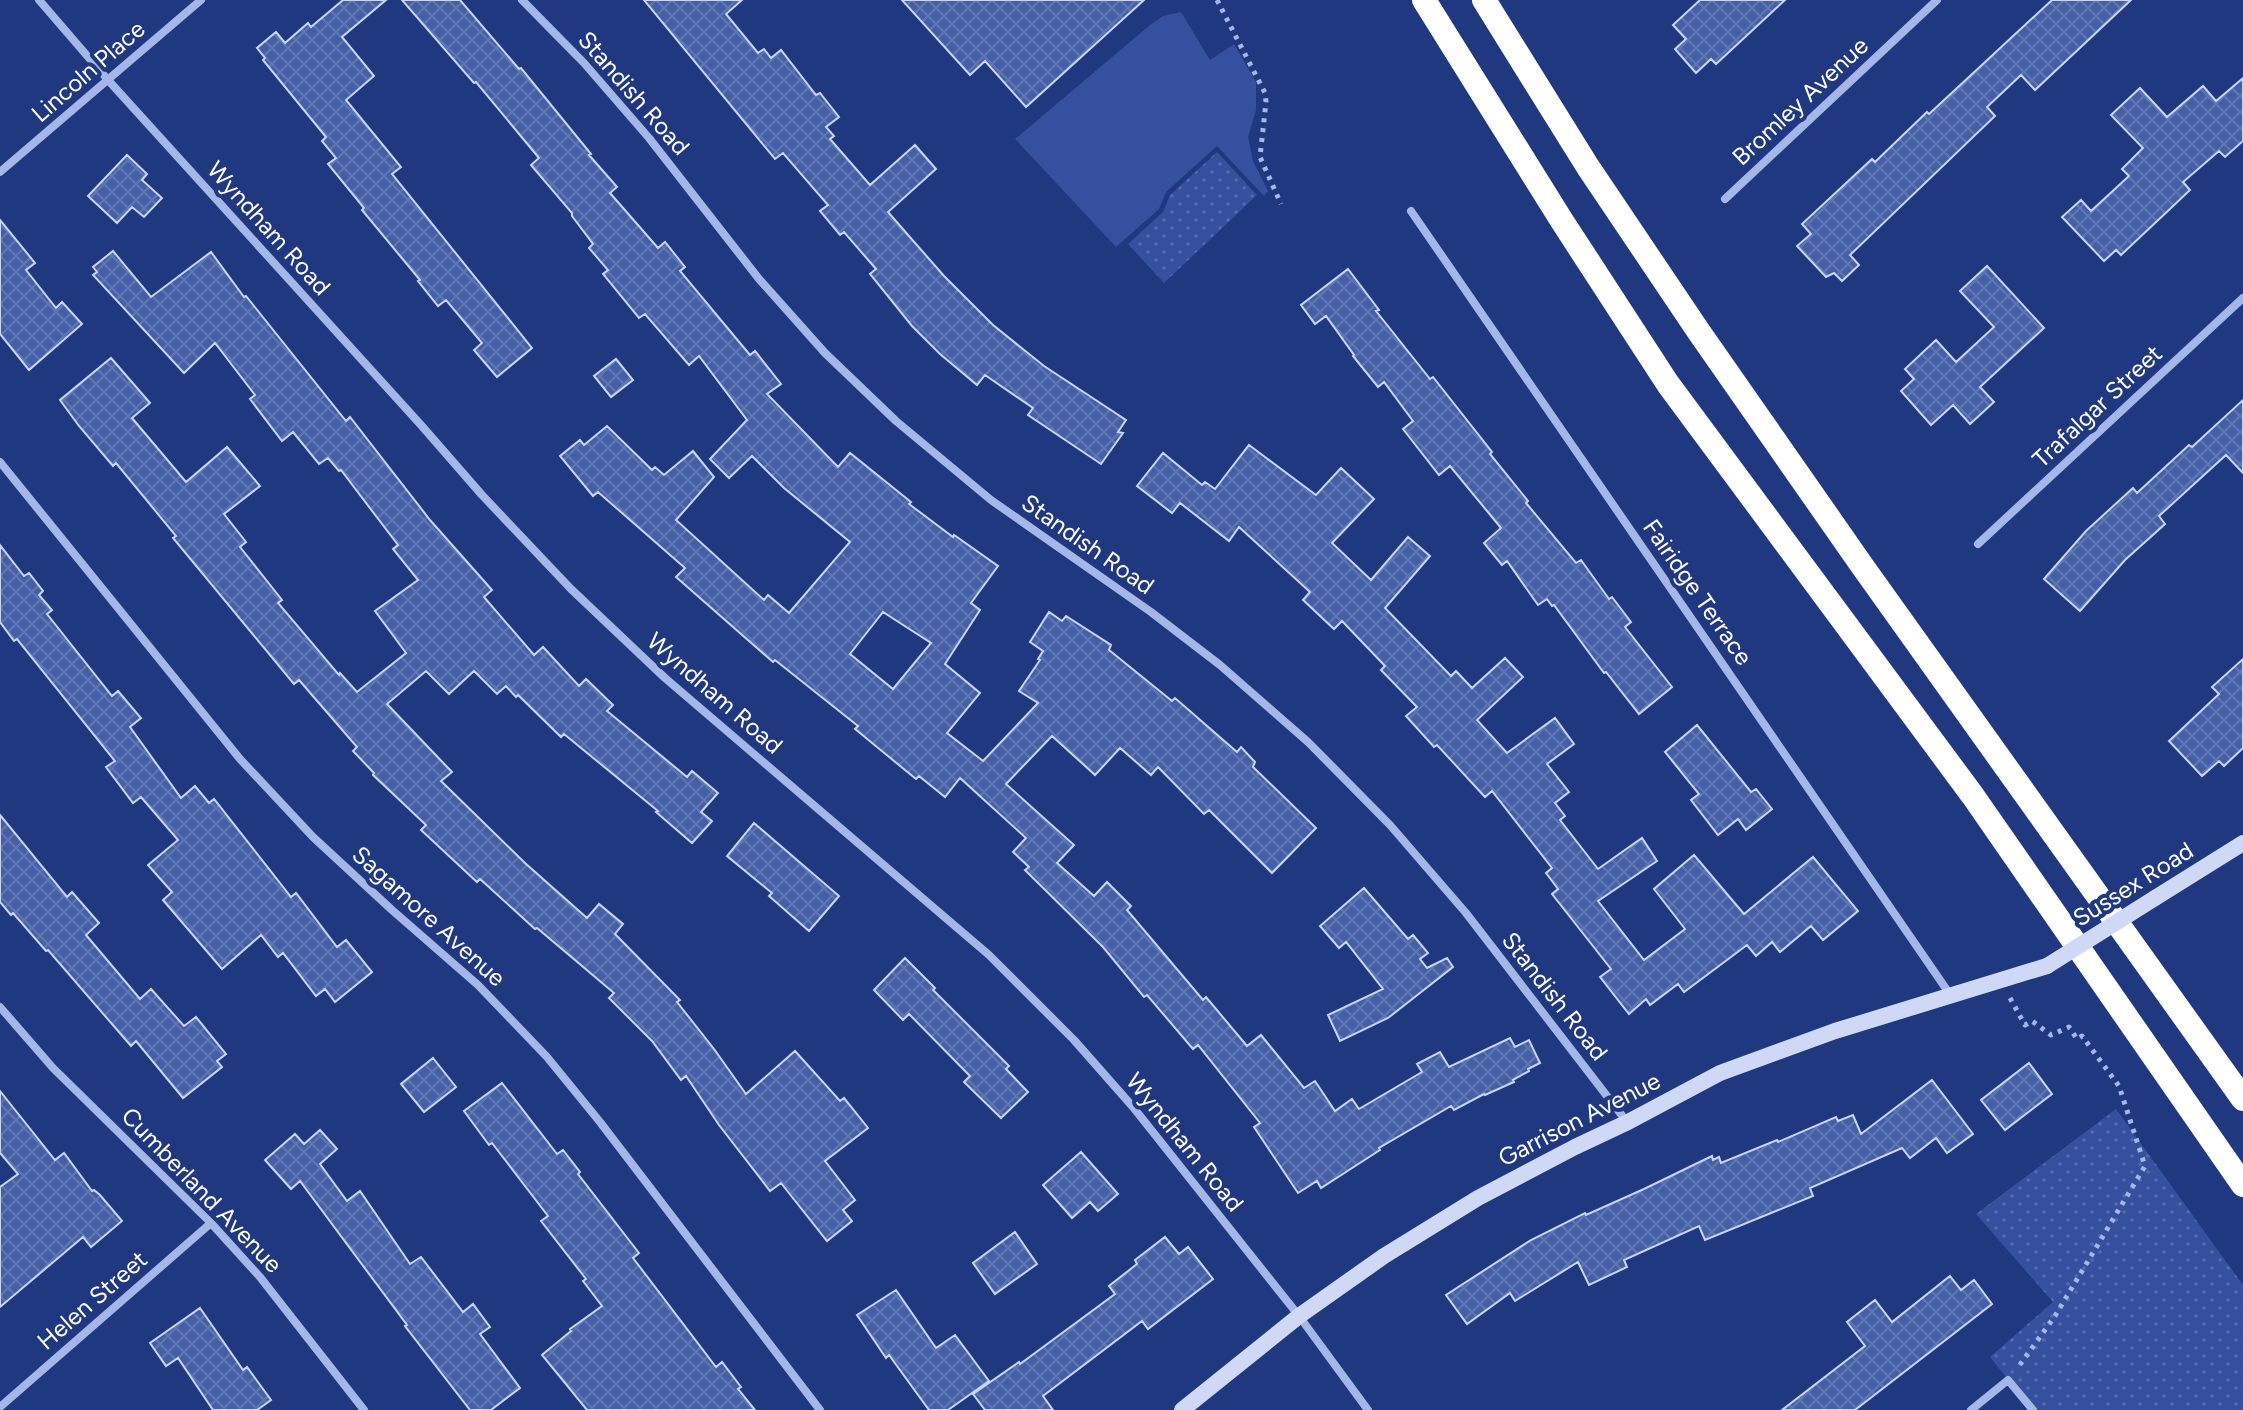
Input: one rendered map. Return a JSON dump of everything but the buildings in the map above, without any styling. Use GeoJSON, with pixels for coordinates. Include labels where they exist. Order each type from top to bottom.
{"type":"FeatureCollection","features":[{"type":"Feature","properties":{"kind":"highway"},"geometry":{"type":"LineString","coordinates":[[1424,0],[1668,384],[1973,796],[2243,1185]]}},
{"type":"Feature","properties":{"kind":"highway"},"geometry":{"type":"LineString","coordinates":[[1484,0],[1588,167],[1699,332],[2243,1099]]}},
{"type":"Feature","properties":{"kind":"street","name":"Wyndham Road"},"geometry":{"type":"LineString","coordinates":[[39,0],[482,495],[571,589],[665,678],[989,955],[1074,1040],[1133,1107],[1299,1316],[1368,1410]]}},
{"type":"Feature","properties":{"kind":"street","name":"Lincoln Place"},"geometry":{"type":"LineString","coordinates":[[0,172],[201,0]]}},
{"type":"Feature","properties":{"kind":"street","name":"Standish Road"},"geometry":{"type":"LineString","coordinates":[[522,0],[584,63],[649,138],[759,279],[825,353],[896,421],[991,500],[1151,612],[1220,665],[1308,742],[1390,825],[1466,913],[1628,1122]]}},
{"type":"Feature","properties":{"kind":"street","name":"Bromley Avenue"},"geometry":{"type":"LineString","coordinates":[[1725,199],[1937,0]]}},
{"type":"Feature","properties":{"kind":"street","name":"Fairidge Terrace"},"geometry":{"type":"LineString","coordinates":[[1411,211],[1951,997]]}},
{"type":"Feature","properties":{"kind":"street","name":"Trafalgar Street"},"geometry":{"type":"LineString","coordinates":[[1978,544],[2243,298]]}},
{"type":"Feature","properties":{"kind":"street","name":"Sagamore Avenue"},"geometry":{"type":"LineString","coordinates":[[0,462],[240,759],[313,837],[478,985],[547,1057],[820,1410]]}},
{"type":"Feature","properties":{"kind":"street","name":"Sussex Road"},"geometry":{"type":"LineString","coordinates":[[2047,966],[2243,843]]}},
{"type":"Feature","properties":{"kind":"street","name":"Garrison Avenue"},"geometry":{"type":"LineString","coordinates":[[1182,1410],[1299,1316],[1384,1256],[1478,1198],[1575,1147],[1720,1073],[1835,1031],[2047,966]]}},
{"type":"Feature","properties":{"kind":"street","name":"Cumberland Avenue"},"geometry":{"type":"LineString","coordinates":[[0,1007],[53,1068],[211,1223],[260,1277],[364,1410]]}},
{"type":"Feature","properties":{"kind":"street","name":"Helen Street"},"geometry":{"type":"LineString","coordinates":[[0,1407],[211,1223]]}},
{"type":"Feature","properties":{"kind":"street"},"geometry":{"type":"LineString","coordinates":[[1971,1410],[2008,1380],[2033,1410]]}},
{"type":"Feature","properties":{"kind":"path"},"geometry":{"type":"LineString","coordinates":[[1217,0],[1265,93],[1260,157],[1281,204]]}},
{"type":"Feature","properties":{"kind":"path"},"geometry":{"type":"LineString","coordinates":[[2000,982],[2025,1025],[2032,1021],[2051,1035],[2069,1027],[2077,1039],[2082,1036],[2119,1086],[2145,1166],[2055,1316],[2008,1380]]}},
{"type":"Feature","properties":{"kind":"shaded area"},"geometry":{"type":"Polygon","coordinates":[[[1181,12],[1210,60],[1234,44],[1256,82],[1256,110],[1248,137],[1253,161],[1268,191],[1264,196],[1217,146],[1166,192],[1159,209],[1116,247],[1015,139],[1150,25],[1163,16],[1181,12]]]}},
{"type":"Feature","properties":{"kind":"shaded area"},"geometry":{"type":"Polygon","coordinates":[[[1217,152],[1257,195],[1164,283],[1128,244],[1163,212],[1170,195],[1217,152]]]}},
{"type":"Feature","properties":{"kind":"shaded area"},"geometry":{"type":"Polygon","coordinates":[[[2116,1109],[2243,1285],[2243,1410],[2033,1410],[1990,1357],[2053,1302],[1976,1214],[2116,1109]]]}}]}
